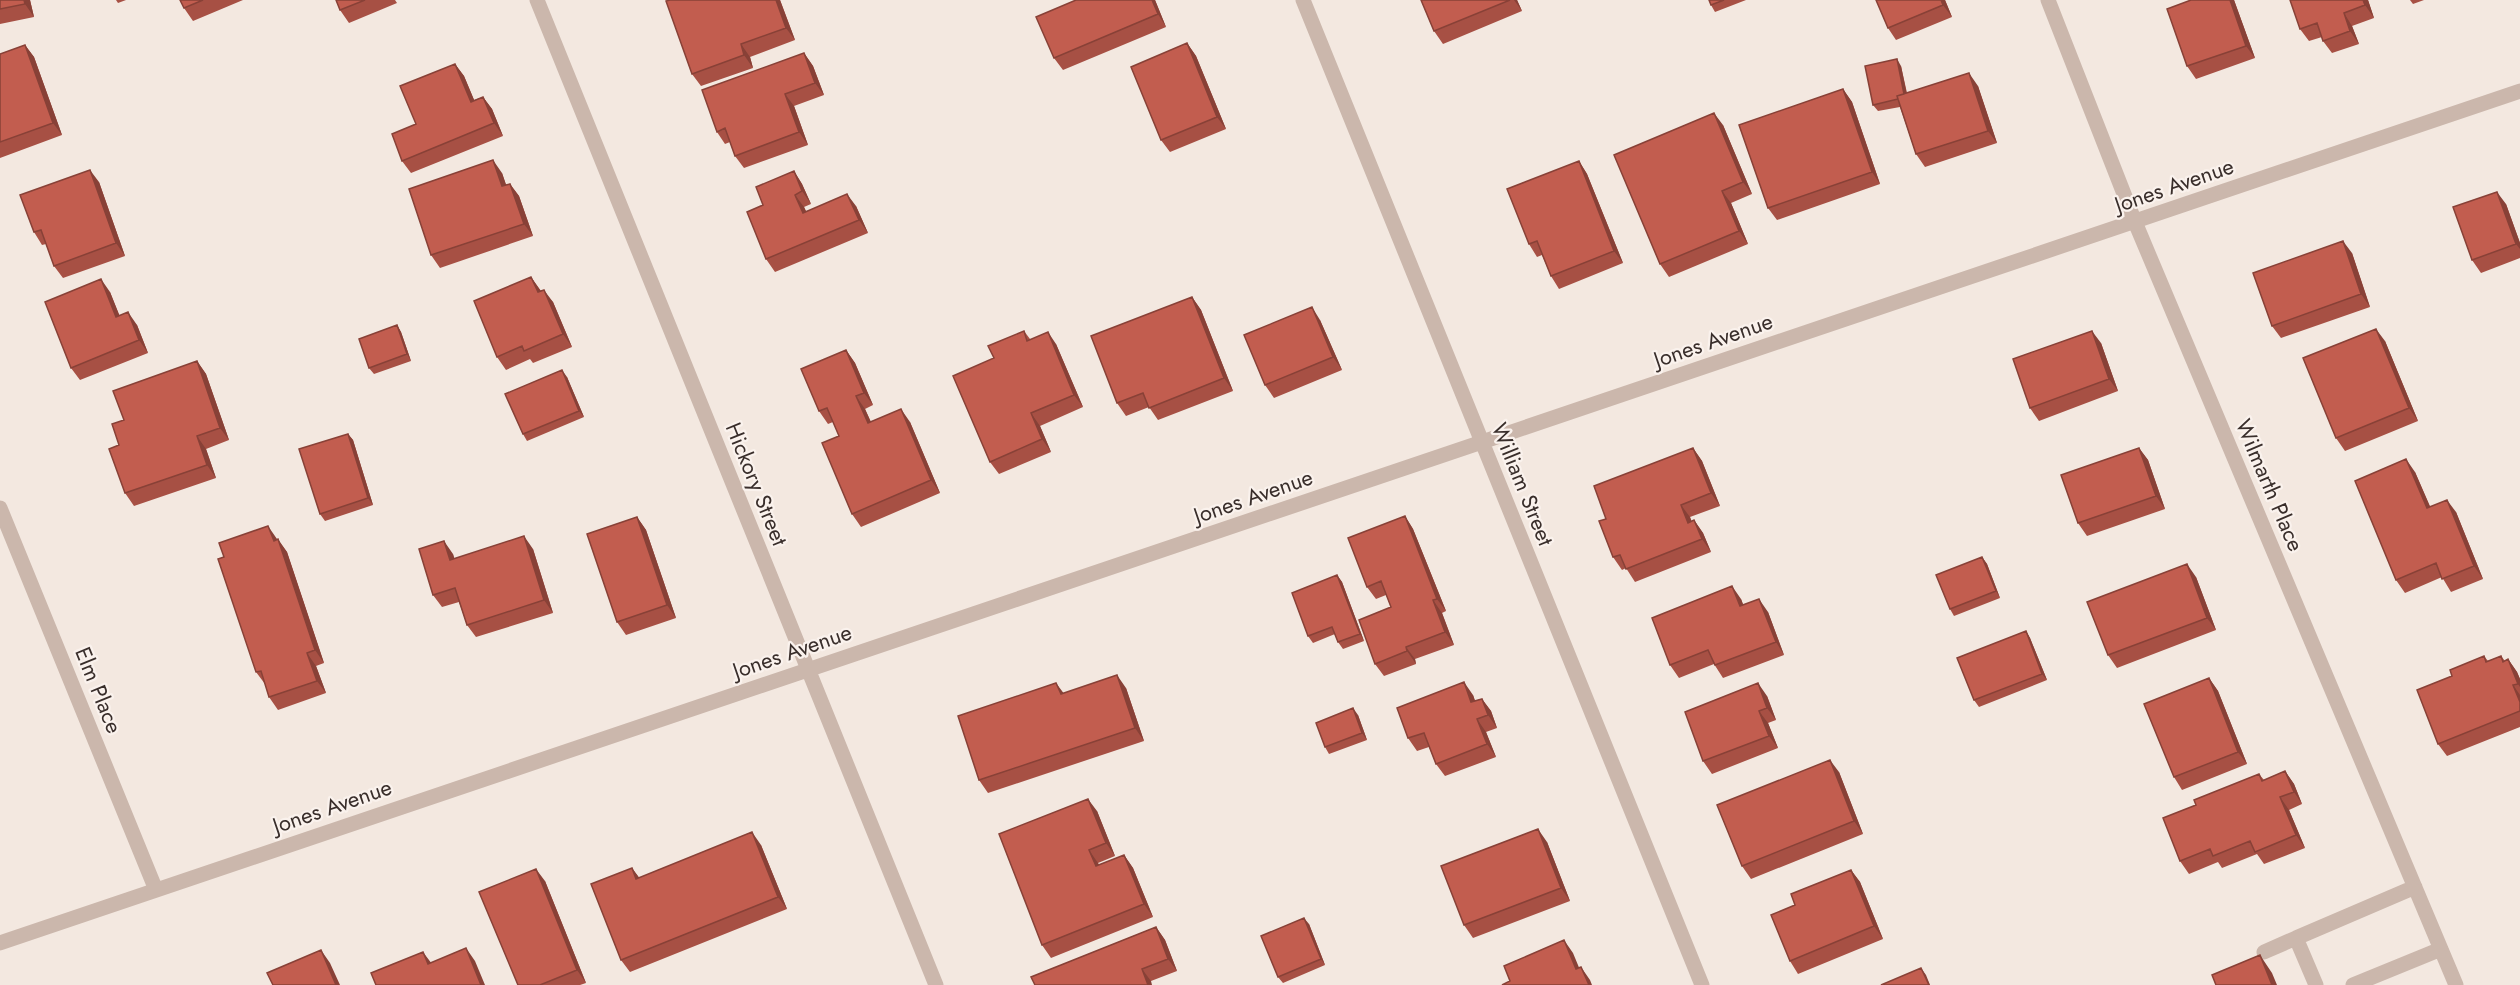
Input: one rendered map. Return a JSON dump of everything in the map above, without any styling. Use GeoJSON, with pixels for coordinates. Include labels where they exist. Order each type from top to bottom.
{"type":"FeatureCollection","features":[{"type":"Feature","properties":{"kind":"street","name":"Hickory Street"},"geometry":{"type":"LineString","coordinates":[[537,0],[936,985]]}},
{"type":"Feature","properties":{"kind":"street","name":"William Street"},"geometry":{"type":"LineString","coordinates":[[1303,0],[1702,985]]}},
{"type":"Feature","properties":{"kind":"street","name":"Wilmarth Place"},"geometry":{"type":"LineString","coordinates":[[2048,0],[2135,222],[2456,985]]}},
{"type":"Feature","properties":{"kind":"street","name":"Jones Avenue"},"geometry":{"type":"LineString","coordinates":[[0,943],[2520,91]]}},
{"type":"Feature","properties":{"kind":"street","name":"Elm Place"},"geometry":{"type":"LineString","coordinates":[[0,508],[156,890]]}},
{"type":"Feature","properties":{"kind":"street"},"geometry":{"type":"LineString","coordinates":[[2264,952],[2415,887]]}},
{"type":"Feature","properties":{"kind":"street"},"geometry":{"type":"LineString","coordinates":[[2296,938],[2316,985]]}},
{"type":"Feature","properties":{"kind":"street"},"geometry":{"type":"LineString","coordinates":[[2353,985],[2441,949]]}},
{"type":"Feature","properties":{"kind":"building"},"geometry":{"type":"Polygon","coordinates":[[[0,0],[24,0],[25,4],[0,9],[0,0]]]}},
{"type":"Feature","properties":{"kind":"building"},"geometry":{"type":"Polygon","coordinates":[[[180,0],[203,0],[184,8],[180,0]]]}},
{"type":"Feature","properties":{"kind":"building"},"geometry":{"type":"Polygon","coordinates":[[[336,0],[365,0],[340,10],[336,0]]]}},
{"type":"Feature","properties":{"kind":"building"},"geometry":{"type":"Polygon","coordinates":[[[776,0],[786,28],[741,44],[744,55],[692,74],[666,1],[776,0]]]}},
{"type":"Feature","properties":{"kind":"building"},"geometry":{"type":"Polygon","coordinates":[[[1076,0],[1152,0],[1158,14],[1054,58],[1036,17],[1076,0]]]}},
{"type":"Feature","properties":{"kind":"building"},"geometry":{"type":"Polygon","coordinates":[[[1421,0],[1510,0],[1434,31],[1421,0]]]}},
{"type":"Feature","properties":{"kind":"building"},"geometry":{"type":"Polygon","coordinates":[[[1709,0],[1724,0],[1711,5],[1709,0]]]}},
{"type":"Feature","properties":{"kind":"building"},"geometry":{"type":"Polygon","coordinates":[[[1876,0],[1941,0],[1943,5],[1888,28],[1876,0]]]}},
{"type":"Feature","properties":{"kind":"building"},"geometry":{"type":"Polygon","coordinates":[[[2191,0],[2230,0],[2246,46],[2187,66],[2167,9],[2191,0]]]}},
{"type":"Feature","properties":{"kind":"building"},"geometry":{"type":"Polygon","coordinates":[[[2290,0],[2363,0],[2365,5],[2344,13],[2350,31],[2323,41],[2317,23],[2300,29],[2290,0]]]}},
{"type":"Feature","properties":{"kind":"building"},"geometry":{"type":"Polygon","coordinates":[[[1187,43],[1217,117],[1161,140],[1131,67],[1187,43]]]}},
{"type":"Feature","properties":{"kind":"building"},"geometry":{"type":"Polygon","coordinates":[[[25,45],[53,123],[0,142],[0,54],[25,45]]]}},
{"type":"Feature","properties":{"kind":"building"},"geometry":{"type":"Polygon","coordinates":[[[804,53],[815,83],[785,94],[799,132],[735,156],[725,128],[717,132],[702,90],[804,53]]]}},
{"type":"Feature","properties":{"kind":"building"},"geometry":{"type":"Polygon","coordinates":[[[1897,59],[1904,94],[1897,96],[1898,99],[1873,105],[1865,66],[1897,59]]]}},
{"type":"Feature","properties":{"kind":"building"},"geometry":{"type":"Polygon","coordinates":[[[455,64],[471,102],[483,97],[494,123],[402,161],[392,134],[416,124],[400,86],[455,64]]]}},
{"type":"Feature","properties":{"kind":"building"},"geometry":{"type":"Polygon","coordinates":[[[1969,73],[1988,131],[1916,154],[1897,96],[1969,73]]]}},
{"type":"Feature","properties":{"kind":"building"},"geometry":{"type":"Polygon","coordinates":[[[1843,89],[1872,172],[1768,208],[1739,125],[1843,89]]]}},
{"type":"Feature","properties":{"kind":"building"},"geometry":{"type":"Polygon","coordinates":[[[1714,113],[1743,182],[1722,191],[1739,231],[1660,264],[1614,155],[1714,113]]]}},
{"type":"Feature","properties":{"kind":"building"},"geometry":{"type":"Polygon","coordinates":[[[493,160],[502,186],[510,184],[524,224],[431,255],[409,189],[493,160]]]}},
{"type":"Feature","properties":{"kind":"building"},"geometry":{"type":"Polygon","coordinates":[[[1579,161],[1614,251],[1551,276],[1537,241],[1529,244],[1507,189],[1579,161]]]}},
{"type":"Feature","properties":{"kind":"building"},"geometry":{"type":"Polygon","coordinates":[[[90,170],[116,243],[54,266],[41,230],[34,232],[20,195],[90,170]]]}},
{"type":"Feature","properties":{"kind":"building"},"geometry":{"type":"Polygon","coordinates":[[[794,171],[802,191],[795,195],[803,213],[847,194],[859,220],[766,259],[747,212],[763,205],[756,187],[794,171]]]}},
{"type":"Feature","properties":{"kind":"building"},"geometry":{"type":"Polygon","coordinates":[[[2497,192],[2516,244],[2472,260],[2453,207],[2497,192]]]}},
{"type":"Feature","properties":{"kind":"building"},"geometry":{"type":"Polygon","coordinates":[[[2343,241],[2361,294],[2272,326],[2253,273],[2343,241]]]}},
{"type":"Feature","properties":{"kind":"building"},"geometry":{"type":"Polygon","coordinates":[[[531,277],[538,292],[544,290],[563,334],[524,351],[522,346],[497,357],[474,301],[531,277]]]}},
{"type":"Feature","properties":{"kind":"building"},"geometry":{"type":"Polygon","coordinates":[[[101,279],[116,317],[128,312],[139,340],[71,368],[45,302],[101,279]]]}},
{"type":"Feature","properties":{"kind":"building"},"geometry":{"type":"Polygon","coordinates":[[[1192,297],[1224,378],[1149,408],[1143,393],[1117,403],[1091,336],[1192,297]]]}},
{"type":"Feature","properties":{"kind":"building"},"geometry":{"type":"Polygon","coordinates":[[[1312,307],[1333,357],[1265,385],[1244,335],[1312,307]]]}},
{"type":"Feature","properties":{"kind":"building"},"geometry":{"type":"Polygon","coordinates":[[[397,325],[407,354],[369,368],[359,339],[397,325]]]}},
{"type":"Feature","properties":{"kind":"building"},"geometry":{"type":"Polygon","coordinates":[[[2376,329],[2409,408],[2336,438],[2303,358],[2376,329]]]}},
{"type":"Feature","properties":{"kind":"building"},"geometry":{"type":"Polygon","coordinates":[[[1024,331],[1027,341],[1048,332],[1074,395],[1031,413],[1042,439],[990,462],[953,376],[994,358],[988,346],[1024,331]]]}},
{"type":"Feature","properties":{"kind":"building"},"geometry":{"type":"Polygon","coordinates":[[[2092,331],[2109,379],[2030,408],[2013,359],[2092,331]]]}},
{"type":"Feature","properties":{"kind":"building"},"geometry":{"type":"Polygon","coordinates":[[[846,350],[864,393],[856,396],[868,423],[901,409],[931,480],[852,514],[822,443],[839,436],[827,408],[819,411],[801,369],[846,350]]]}},
{"type":"Feature","properties":{"kind":"building"},"geometry":{"type":"Polygon","coordinates":[[[197,361],[220,428],[197,436],[207,465],[125,493],[109,449],[119,445],[112,424],[124,420],[113,391],[197,361]]]}},
{"type":"Feature","properties":{"kind":"building"},"geometry":{"type":"Polygon","coordinates":[[[562,370],[579,411],[523,434],[505,394],[562,370]]]}},
{"type":"Feature","properties":{"kind":"building"},"geometry":{"type":"Polygon","coordinates":[[[348,434],[368,498],[320,514],[299,449],[348,434]]]}},
{"type":"Feature","properties":{"kind":"building"},"geometry":{"type":"Polygon","coordinates":[[[1693,448],[1711,493],[1681,505],[1688,523],[1694,520],[1702,539],[1626,569],[1620,555],[1613,557],[1599,521],[1606,519],[1594,486],[1693,448]]]}},
{"type":"Feature","properties":{"kind":"building"},"geometry":{"type":"Polygon","coordinates":[[[2139,448],[2156,496],[2078,523],[2061,475],[2139,448]]]}},
{"type":"Feature","properties":{"kind":"building"},"geometry":{"type":"Polygon","coordinates":[[[2406,459],[2427,508],[2447,500],[2474,566],[2442,579],[2436,563],[2396,580],[2355,481],[2406,459]]]}},
{"type":"Feature","properties":{"kind":"building"},"geometry":{"type":"Polygon","coordinates":[[[1405,516],[1437,599],[1433,600],[1445,632],[1406,647],[1407,651],[1375,664],[1359,620],[1391,607],[1381,581],[1367,587],[1348,538],[1405,516]]]}},
{"type":"Feature","properties":{"kind":"building"},"geometry":{"type":"Polygon","coordinates":[[[637,517],[667,605],[617,622],[587,534],[637,517]]]}},
{"type":"Feature","properties":{"kind":"building"},"geometry":{"type":"Polygon","coordinates":[[[268,526],[274,541],[278,539],[315,650],[307,653],[317,681],[269,697],[261,671],[256,672],[218,559],[224,557],[219,543],[268,526]]]}},
{"type":"Feature","properties":{"kind":"building"},"geometry":{"type":"Polygon","coordinates":[[[524,536],[544,600],[467,625],[455,588],[433,595],[419,549],[444,541],[450,560],[524,536]]]}},
{"type":"Feature","properties":{"kind":"building"},"geometry":{"type":"Polygon","coordinates":[[[1982,557],[1996,591],[1950,609],[1936,575],[1982,557]]]}},
{"type":"Feature","properties":{"kind":"building"},"geometry":{"type":"Polygon","coordinates":[[[2187,564],[2207,618],[2108,655],[2087,602],[2187,564]]]}},
{"type":"Feature","properties":{"kind":"building"},"geometry":{"type":"Polygon","coordinates":[[[1337,575],[1360,634],[1338,642],[1332,627],[1308,636],[1292,593],[1337,575]]]}},
{"type":"Feature","properties":{"kind":"building"},"geometry":{"type":"Polygon","coordinates":[[[1732,586],[1740,606],[1759,599],[1776,642],[1715,665],[1708,650],[1670,665],[1652,618],[1732,586]]]}},
{"type":"Feature","properties":{"kind":"building"},"geometry":{"type":"Polygon","coordinates":[[[2026,631],[2042,674],[1974,700],[1957,658],[2026,631]]]}},
{"type":"Feature","properties":{"kind":"building"},"geometry":{"type":"Polygon","coordinates":[[[2484,656],[2486,662],[2501,656],[2503,662],[2508,659],[2518,684],[2513,685],[2520,702],[2520,711],[2438,744],[2417,690],[2452,676],[2450,670],[2484,656]]]}},
{"type":"Feature","properties":{"kind":"building"},"geometry":{"type":"Polygon","coordinates":[[[1117,675],[1135,728],[979,780],[958,716],[1056,683],[1061,694],[1117,675]]]}},
{"type":"Feature","properties":{"kind":"building"},"geometry":{"type":"Polygon","coordinates":[[[2209,678],[2238,752],[2174,777],[2144,704],[2209,678]]]}},
{"type":"Feature","properties":{"kind":"building"},"geometry":{"type":"Polygon","coordinates":[[[1464,682],[1471,702],[1482,699],[1488,715],[1477,719],[1487,744],[1436,764],[1424,733],[1408,738],[1397,708],[1464,682]]]}},
{"type":"Feature","properties":{"kind":"building"},"geometry":{"type":"Polygon","coordinates":[[[1758,683],[1767,708],[1759,711],[1769,736],[1703,761],[1685,712],[1758,683]]]}},
{"type":"Feature","properties":{"kind":"building"},"geometry":{"type":"Polygon","coordinates":[[[1353,708],[1362,733],[1325,747],[1316,723],[1353,708]]]}},
{"type":"Feature","properties":{"kind":"building"},"geometry":{"type":"Polygon","coordinates":[[[1830,760],[1854,821],[1742,866],[1717,805],[1830,760]]]}},
{"type":"Feature","properties":{"kind":"building"},"geometry":{"type":"Polygon","coordinates":[[[2285,771],[2294,792],[2280,797],[2296,835],[2255,852],[2250,841],[2213,856],[2210,849],[2180,861],[2163,818],[2196,805],[2194,800],[2259,774],[2262,781],[2285,771]]]}},
{"type":"Feature","properties":{"kind":"building"},"geometry":{"type":"Polygon","coordinates":[[[1088,799],[1106,843],[1089,850],[1096,866],[1124,855],[1144,904],[1042,945],[999,834],[1088,799]]]}},
{"type":"Feature","properties":{"kind":"building"},"geometry":{"type":"Polygon","coordinates":[[[1538,829],[1561,888],[1464,925],[1441,866],[1538,829]]]}},
{"type":"Feature","properties":{"kind":"building"},"geometry":{"type":"Polygon","coordinates":[[[752,832],[778,897],[621,960],[591,884],[632,868],[636,879],[752,832]]]}},
{"type":"Feature","properties":{"kind":"building"},"geometry":{"type":"Polygon","coordinates":[[[536,869],[577,970],[540,985],[518,985],[479,892],[536,869]]]}},
{"type":"Feature","properties":{"kind":"building"},"geometry":{"type":"Polygon","coordinates":[[[1851,870],[1874,926],[1790,961],[1771,915],[1795,905],[1791,894],[1851,870]]]}},
{"type":"Feature","properties":{"kind":"building"},"geometry":{"type":"Polygon","coordinates":[[[1304,918],[1321,959],[1278,977],[1261,936],[1304,918]]]}},
{"type":"Feature","properties":{"kind":"building"},"geometry":{"type":"Polygon","coordinates":[[[1156,927],[1168,959],[1142,969],[1148,985],[1035,985],[1031,977],[1156,927]]]}},
{"type":"Feature","properties":{"kind":"building"},"geometry":{"type":"Polygon","coordinates":[[[1564,940],[1576,969],[1581,967],[1589,985],[1502,985],[1510,981],[1504,966],[1564,940]]]}},
{"type":"Feature","properties":{"kind":"building"},"geometry":{"type":"Polygon","coordinates":[[[466,948],[481,985],[376,985],[371,973],[423,952],[428,964],[466,948]]]}},
{"type":"Feature","properties":{"kind":"building"},"geometry":{"type":"Polygon","coordinates":[[[321,950],[336,985],[273,985],[267,973],[321,950]]]}},
{"type":"Feature","properties":{"kind":"building"},"geometry":{"type":"Polygon","coordinates":[[[2260,955],[2272,985],[2216,985],[2212,975],[2260,955]]]}},
{"type":"Feature","properties":{"kind":"building"},"geometry":{"type":"Polygon","coordinates":[[[1921,968],[1929,985],[1881,985],[1921,968]]]}}]}
